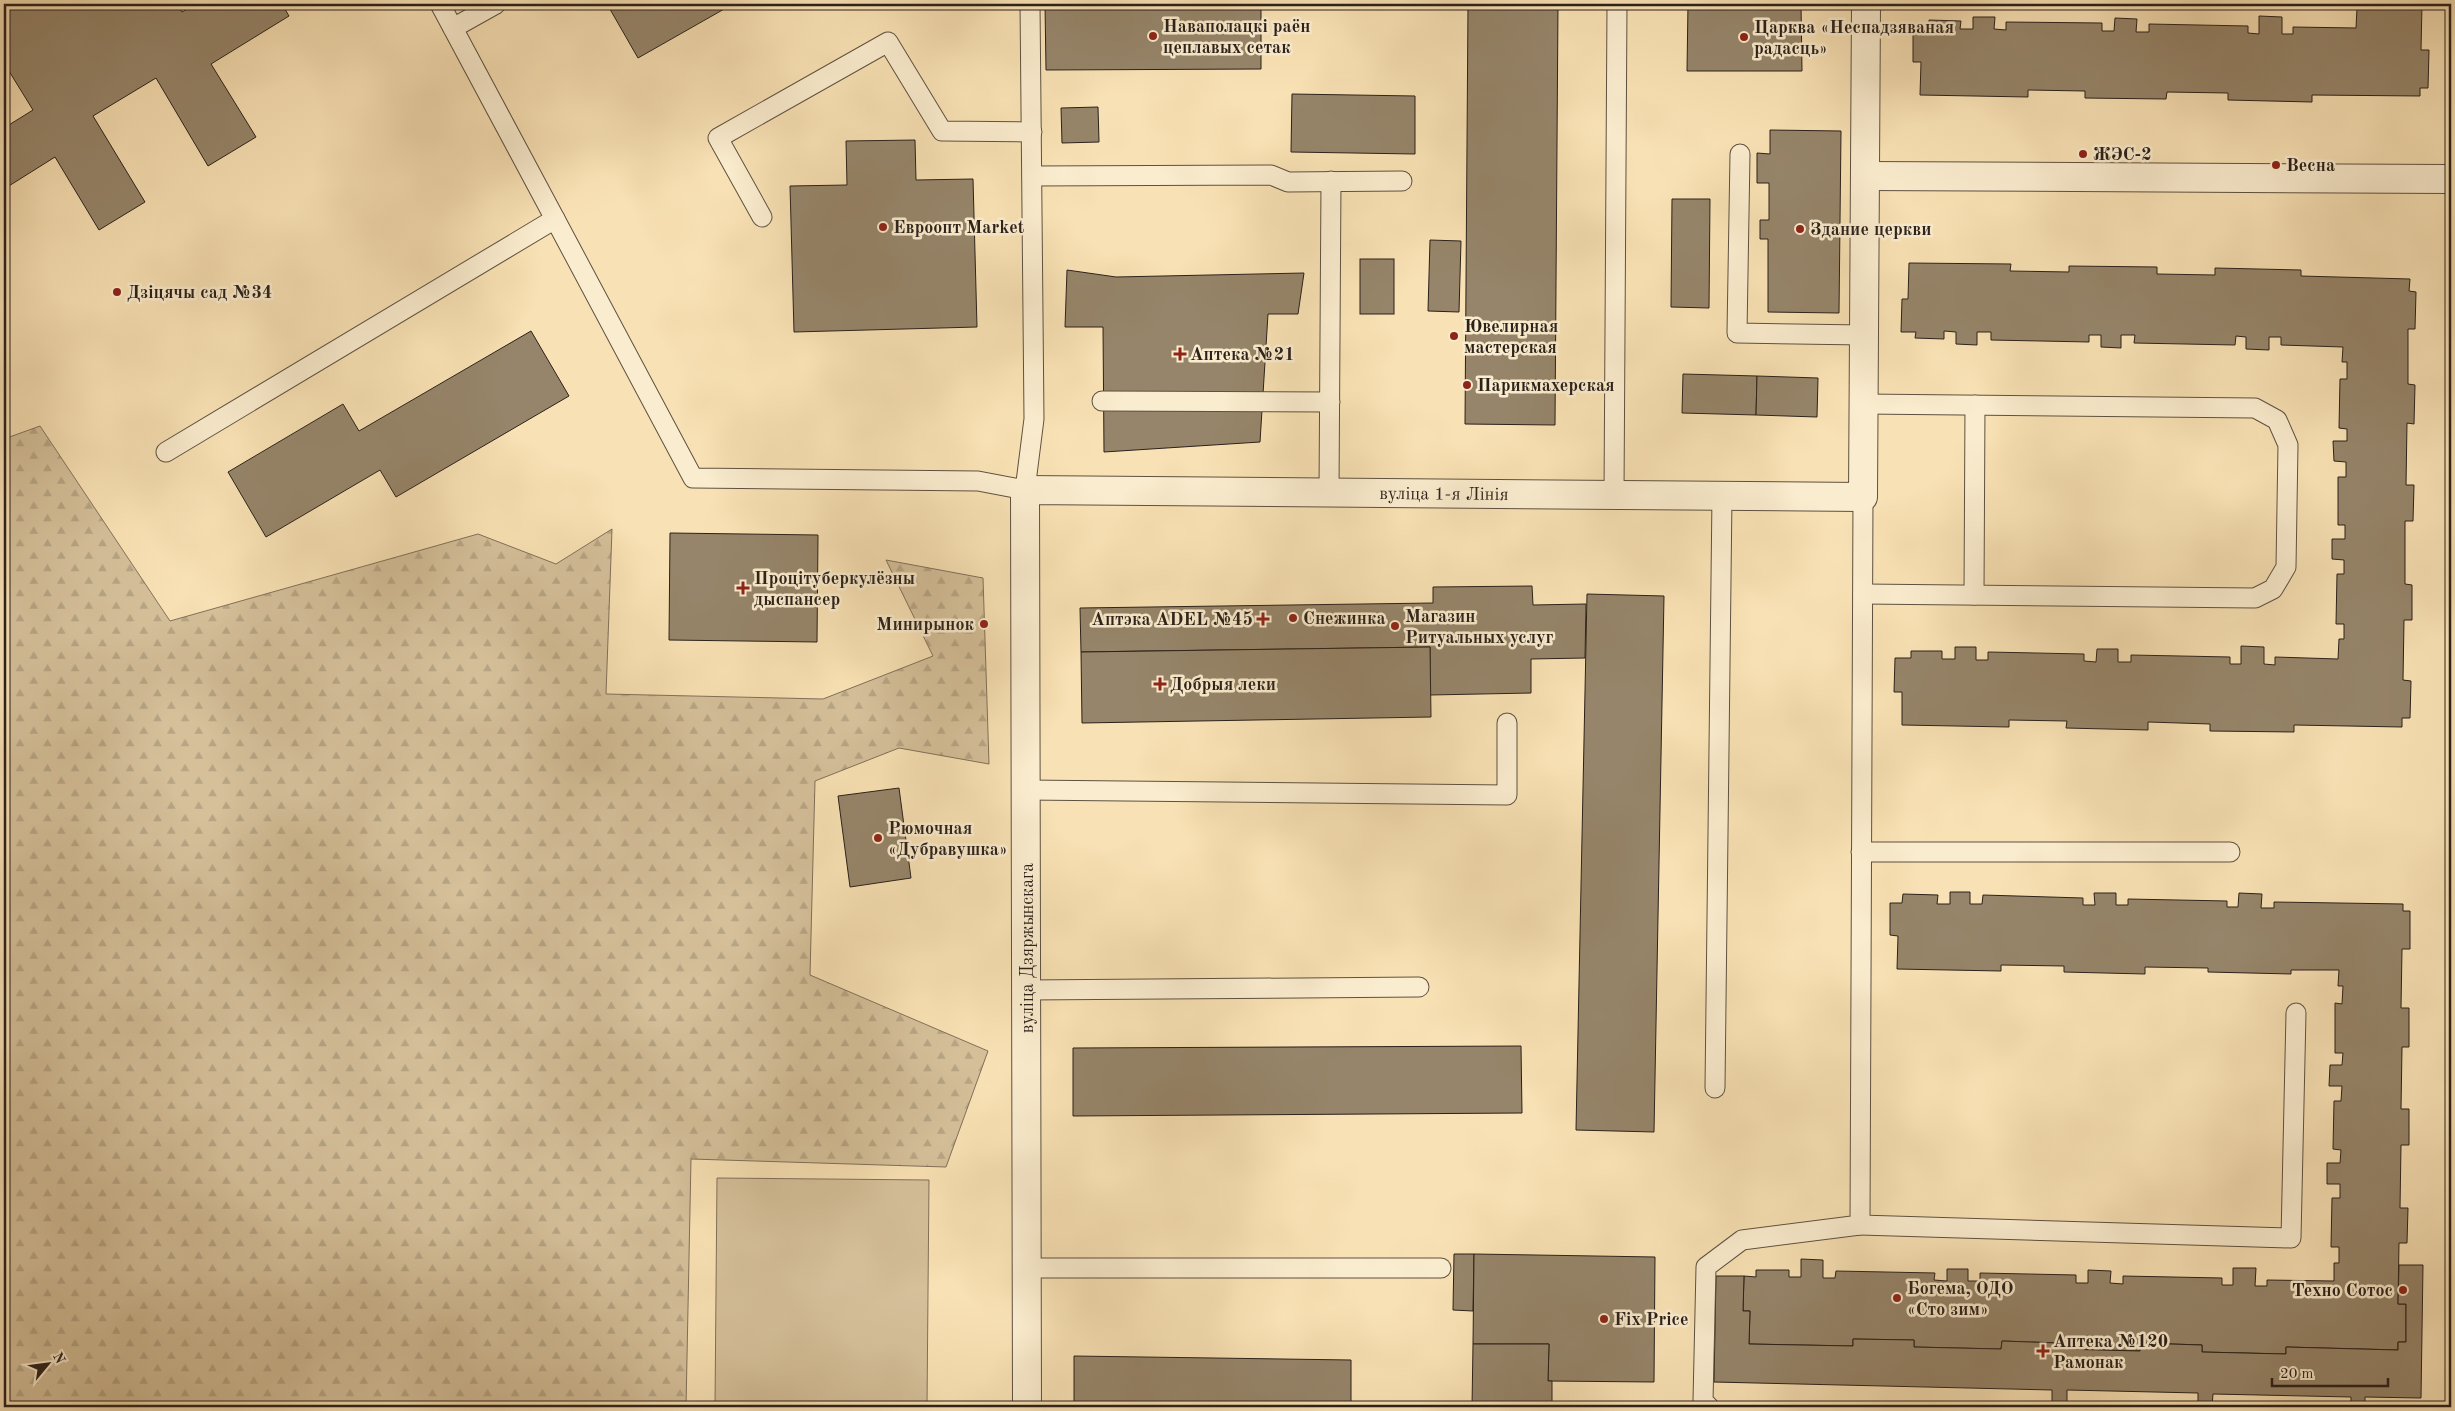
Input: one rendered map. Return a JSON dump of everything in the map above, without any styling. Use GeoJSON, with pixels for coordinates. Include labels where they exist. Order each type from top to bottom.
{"type":"FeatureCollection","features":[{"type":"Feature","properties":{"kind":"street"},"geometry":{"type":"LineString","coordinates":[[1863,497],[1866,4]]}},
{"type":"Feature","properties":{"kind":"street"},"geometry":{"type":"LineString","coordinates":[[1865,176],[2451,179]]}},
{"type":"Feature","properties":{"kind":"street","name":"вуліца 1-я Лінія"},"geometry":{"type":"LineString","coordinates":[[1025,490],[1863,497]]}},
{"type":"Feature","properties":{"kind":"street","name":"вуліца Дзяржынскага"},"geometry":{"type":"LineString","coordinates":[[1025,490],[1027,1407]]}},
{"type":"Feature","properties":{"kind":"lane"},"geometry":{"type":"LineString","coordinates":[[440,4],[694,478],[978,481],[1025,490],[1034,419],[1030,4]]}},
{"type":"Feature","properties":{"kind":"lane"},"geometry":{"type":"LineString","coordinates":[[453,28],[496,4]]}},
{"type":"Feature","properties":{"kind":"lane"},"geometry":{"type":"LineString","coordinates":[[1614,495],[1617,4]]}},
{"type":"Feature","properties":{"kind":"lane"},"geometry":{"type":"LineString","coordinates":[[762,217],[718,138],[888,42],[942,132],[1032,132]]}},
{"type":"Feature","properties":{"kind":"lane"},"geometry":{"type":"LineString","coordinates":[[1740,154],[1737,333],[1864,334]]}},
{"type":"Feature","properties":{"kind":"lane"},"geometry":{"type":"LineString","coordinates":[[1032,176],[1271,175],[1288,182],[1402,181]]}},
{"type":"Feature","properties":{"kind":"lane"},"geometry":{"type":"LineString","coordinates":[[1329,492],[1331,181]]}},
{"type":"Feature","properties":{"kind":"lane"},"geometry":{"type":"LineString","coordinates":[[166,452],[555,220]]}},
{"type":"Feature","properties":{"kind":"lane"},"geometry":{"type":"LineString","coordinates":[[1102,401],[1330,402]]}},
{"type":"Feature","properties":{"kind":"lane"},"geometry":{"type":"LineString","coordinates":[[1863,594],[2255,598],[2273,589],[2286,567],[2288,445],[2277,420],[2255,408],[1864,404]]}},
{"type":"Feature","properties":{"kind":"lane"},"geometry":{"type":"LineString","coordinates":[[1974,595],[1975,405]]}},
{"type":"Feature","properties":{"kind":"lane"},"geometry":{"type":"LineString","coordinates":[[1715,1088],[1722,495]]}},
{"type":"Feature","properties":{"kind":"lane"},"geometry":{"type":"LineString","coordinates":[[1860,1225],[1863,497]]}},
{"type":"Feature","properties":{"kind":"lane"},"geometry":{"type":"LineString","coordinates":[[1026,790],[1507,795],[1508,723]]}},
{"type":"Feature","properties":{"kind":"lane"},"geometry":{"type":"LineString","coordinates":[[1862,852],[2230,852]]}},
{"type":"Feature","properties":{"kind":"lane"},"geometry":{"type":"LineString","coordinates":[[1027,990],[1419,987]]}},
{"type":"Feature","properties":{"kind":"lane"},"geometry":{"type":"LineString","coordinates":[[1710,1407],[1703,1401],[1706,1267],[1742,1240],[1860,1225],[2291,1238],[2296,1013]]}},
{"type":"Feature","properties":{"kind":"lane"},"geometry":{"type":"LineString","coordinates":[[1027,1268],[1441,1268]]}},
{"type":"Feature","properties":{"kind":"green space"},"geometry":{"type":"Polygon","coordinates":[[[40,426],[170,621],[478,534],[556,564],[612,529],[606,694],[823,699],[933,656],[886,560],[983,578],[989,764],[899,748],[815,781],[810,975],[988,1051],[946,1167],[691,1159],[686,1407],[4,1407],[4,439],[40,426]]]}},
{"type":"Feature","properties":{"kind":"green space"},"geometry":{"type":"Polygon","coordinates":[[[717,1178],[929,1180],[927,1407],[715,1407],[717,1178]]]}},
{"type":"Feature","properties":{"kind":"building"},"geometry":{"type":"Polygon","coordinates":[[[4,4],[177,4],[182,12],[196,4],[282,4],[289,16],[211,64],[256,137],[208,166],[156,78],[93,116],[145,202],[99,230],[55,157],[4,189],[4,128],[33,110],[4,63],[4,4]]]}},
{"type":"Feature","properties":{"kind":"building"},"geometry":{"type":"Polygon","coordinates":[[[607,4],[733,4],[638,58],[607,4]]]}},
{"type":"Feature","properties":{"kind":"building","name":"Наваполацкі раён цеплавых сетак"},"geometry":{"type":"Polygon","coordinates":[[[1045,4],[1261,4],[1261,69],[1046,70],[1045,4]]]}},
{"type":"Feature","properties":{"kind":"building"},"geometry":{"type":"Polygon","coordinates":[[[1468,4],[1558,4],[1555,425],[1465,424],[1468,4]]]}},
{"type":"Feature","properties":{"kind":"building","name":"Царква «Неспадзяваная радасць»"},"geometry":{"type":"Polygon","coordinates":[[[1688,4],[1801,4],[1802,71],[1687,71],[1688,4]]]}},
{"type":"Feature","properties":{"kind":"building"},"geometry":{"type":"Polygon","coordinates":[[[2362,4],[2422,4],[2421,50],[2429,50],[2428,88],[2420,88],[2420,96],[2312,95],[2312,102],[2228,100],[2228,93],[2167,92],[2166,99],[2085,98],[2085,91],[2028,90],[2028,97],[1920,95],[1921,62],[1913,62],[1913,28],[1929,28],[1929,20],[1961,21],[1960,29],[1973,29],[1973,17],[1995,17],[1994,29],[2006,30],[2006,22],[2102,23],[2102,31],[2114,31],[2115,18],[2137,19],[2136,32],[2149,32],[2149,24],[2248,26],[2248,33],[2259,34],[2259,16],[2282,17],[2282,34],[2293,34],[2293,27],[2356,28],[2357,8],[2361,9],[2362,4]]]}},
{"type":"Feature","properties":{"kind":"building"},"geometry":{"type":"Polygon","coordinates":[[[1292,94],[1415,96],[1415,154],[1291,152],[1292,94]]]}},
{"type":"Feature","properties":{"kind":"building"},"geometry":{"type":"Polygon","coordinates":[[[1098,107],[1099,142],[1062,143],[1061,108],[1098,107]]]}},
{"type":"Feature","properties":{"kind":"building","name":"Здание церкви"},"geometry":{"type":"Polygon","coordinates":[[[1770,130],[1841,131],[1839,313],[1768,312],[1768,239],[1760,239],[1760,220],[1769,220],[1769,183],[1757,183],[1757,153],[1770,154],[1770,130]]]}},
{"type":"Feature","properties":{"kind":"building","name":"Евроопт Market"},"geometry":{"type":"Polygon","coordinates":[[[915,140],[916,180],[973,179],[977,327],[794,332],[790,186],[847,185],[846,141],[915,140]]]}},
{"type":"Feature","properties":{"kind":"building"},"geometry":{"type":"Polygon","coordinates":[[[1672,199],[1710,199],[1709,308],[1671,307],[1672,199]]]}},
{"type":"Feature","properties":{"kind":"building"},"geometry":{"type":"Polygon","coordinates":[[[1430,240],[1461,241],[1459,312],[1428,311],[1430,240]]]}},
{"type":"Feature","properties":{"kind":"building"},"geometry":{"type":"Polygon","coordinates":[[[1360,259],[1394,259],[1394,314],[1360,314],[1360,259]]]}},
{"type":"Feature","properties":{"kind":"building"},"geometry":{"type":"Polygon","coordinates":[[[1909,263],[2011,264],[2010,271],[2069,272],[2069,266],[2157,267],[2157,274],[2215,275],[2215,268],[2301,270],[2301,276],[2410,279],[2409,291],[2416,292],[2415,329],[2408,329],[2408,384],[2415,385],[2414,424],[2407,423],[2406,485],[2414,485],[2413,521],[2405,521],[2405,584],[2412,585],[2412,620],[2404,620],[2403,680],[2411,681],[2410,718],[2402,718],[2402,727],[2294,725],[2294,732],[2210,731],[2210,724],[2148,722],[2148,730],[2066,728],[2067,721],[2009,720],[2009,727],[1902,725],[1902,692],[1894,692],[1895,658],[1911,658],[1911,651],[1942,651],[1942,659],[1955,659],[1955,647],[1976,647],[1976,660],[1988,660],[1988,652],[2084,654],[2084,661],[2096,662],[2097,649],[2118,649],[2118,662],[2131,662],[2131,655],[2230,657],[2230,664],[2241,664],[2241,646],[2264,647],[2264,664],[2275,665],[2275,657],[2338,659],[2339,639],[2344,639],[2344,624],[2336,624],[2337,574],[2344,574],[2344,560],[2332,559],[2332,539],[2345,539],[2345,525],[2338,525],[2338,477],[2346,477],[2346,462],[2334,461],[2333,441],[2347,441],[2347,429],[2339,428],[2340,379],[2347,379],[2347,362],[2342,362],[2343,347],[2281,345],[2281,337],[2269,337],[2269,350],[2246,349],[2246,337],[2236,336],[2235,345],[2134,343],[2135,335],[2121,335],[2121,348],[2101,347],[2101,335],[2089,335],[2089,342],[1991,340],[1991,332],[1977,332],[1977,345],[1956,344],[1956,332],[1944,331],[1944,339],[1915,338],[1916,332],[1901,332],[1902,299],[1908,299],[1909,263]]]}},
{"type":"Feature","properties":{"kind":"building"},"geometry":{"type":"Polygon","coordinates":[[[1067,270],[1116,277],[1304,273],[1298,314],[1268,314],[1260,442],[1104,452],[1103,327],[1065,327],[1067,270]]]}},
{"type":"Feature","properties":{"kind":"building"},"geometry":{"type":"Polygon","coordinates":[[[531,331],[569,396],[396,497],[380,470],[266,537],[228,472],[343,404],[359,431],[531,331]]]}},
{"type":"Feature","properties":{"kind":"building"},"geometry":{"type":"Polygon","coordinates":[[[1683,374],[1757,376],[1756,415],[1682,413],[1683,374]]]}},
{"type":"Feature","properties":{"kind":"building"},"geometry":{"type":"Polygon","coordinates":[[[1757,376],[1818,378],[1817,417],[1756,415],[1757,376]]]}},
{"type":"Feature","properties":{"kind":"building","name":"Процітуберкулёзны дыспансер"},"geometry":{"type":"Polygon","coordinates":[[[670,533],[818,535],[817,642],[669,640],[670,533]]]}},
{"type":"Feature","properties":{"kind":"building"},"geometry":{"type":"Polygon","coordinates":[[[1532,586],[1533,605],[1586,604],[1585,658],[1531,659],[1531,693],[1430,695],[1430,647],[1081,652],[1080,608],[1433,603],[1433,587],[1532,586]]]}},
{"type":"Feature","properties":{"kind":"building"},"geometry":{"type":"Polygon","coordinates":[[[1587,594],[1664,596],[1654,1132],[1576,1130],[1587,594]]]}},
{"type":"Feature","properties":{"kind":"building"},"geometry":{"type":"Polygon","coordinates":[[[1430,647],[1431,717],[1082,723],[1081,652],[1430,647]]]}},
{"type":"Feature","properties":{"kind":"building"},"geometry":{"type":"Polygon","coordinates":[[[899,788],[911,878],[850,887],[838,796],[899,788]]]}},
{"type":"Feature","properties":{"kind":"building"},"geometry":{"type":"Polygon","coordinates":[[[1950,892],[1970,892],[1970,904],[1982,904],[1983,895],[2083,898],[2083,905],[2095,905],[2094,893],[2116,893],[2116,905],[2128,905],[2128,899],[2227,901],[2227,907],[2238,907],[2239,893],[2262,894],[2261,908],[2274,908],[2274,902],[2403,904],[2403,911],[2410,911],[2410,949],[2402,949],[2401,1008],[2409,1008],[2409,1047],[2402,1047],[2401,1109],[2409,1109],[2409,1145],[2401,1145],[2400,1208],[2408,1208],[2407,1243],[2399,1243],[2398,1304],[2406,1304],[2406,1342],[2398,1342],[2398,1350],[2286,1347],[2286,1354],[2202,1352],[2202,1345],[2140,1343],[2140,1351],[2059,1349],[2059,1343],[2002,1341],[2001,1349],[1914,1347],[1914,1340],[1853,1339],[1853,1346],[1749,1344],[1750,1311],[1743,1311],[1744,1276],[1756,1277],[1756,1270],[1789,1270],[1789,1277],[1801,1277],[1801,1259],[1823,1260],[1823,1278],[1835,1278],[1836,1271],[1935,1273],[1934,1280],[1947,1281],[1947,1269],[1968,1269],[1968,1281],[1980,1281],[1980,1273],[2076,1275],[2076,1283],[2088,1283],[2088,1270],[2111,1271],[2110,1283],[2123,1284],[2123,1276],[2222,1278],[2222,1285],[2233,1285],[2233,1268],[2256,1268],[2255,1286],[2267,1286],[2267,1280],[2334,1281],[2334,1263],[2339,1263],[2339,1247],[2331,1247],[2332,1198],[2340,1198],[2340,1184],[2327,1184],[2327,1163],[2340,1163],[2341,1150],[2333,1149],[2334,1101],[2341,1101],[2342,1086],[2329,1086],[2330,1065],[2342,1065],[2343,1053],[2335,1053],[2335,1003],[2342,1004],[2343,986],[2338,986],[2339,970],[2291,970],[2291,974],[2208,972],[2208,968],[2145,967],[2145,974],[2064,972],[2064,966],[2001,965],[2001,971],[1897,969],[1898,936],[1890,935],[1890,903],[1902,903],[1903,894],[1938,895],[1937,904],[1950,904],[1950,892]]]}},
{"type":"Feature","properties":{"kind":"building"},"geometry":{"type":"Polygon","coordinates":[[[1521,1046],[1522,1113],[1073,1116],[1073,1048],[1521,1046]]]}},
{"type":"Feature","properties":{"kind":"building"},"geometry":{"type":"Polygon","coordinates":[[[1454,1254],[1474,1254],[1473,1311],[1453,1310],[1454,1254]]]}},
{"type":"Feature","properties":{"kind":"building"},"geometry":{"type":"Polygon","coordinates":[[[1474,1254],[1655,1257],[1654,1382],[1548,1381],[1549,1344],[1473,1344],[1474,1254]]]}},
{"type":"Feature","properties":{"kind":"building"},"geometry":{"type":"Polygon","coordinates":[[[2399,1265],[2423,1265],[2421,1398],[2365,1397],[2365,1407],[2351,1407],[2351,1397],[2213,1394],[2212,1407],[2198,1407],[2198,1393],[2067,1390],[2067,1406],[2052,1406],[2052,1390],[1714,1382],[1716,1276],[1744,1276],[1743,1311],[1750,1311],[1749,1344],[1853,1346],[1853,1339],[1914,1340],[1914,1347],[2001,1349],[2002,1341],[2059,1343],[2059,1349],[2140,1351],[2140,1343],[2202,1345],[2202,1352],[2286,1354],[2286,1347],[2398,1350],[2398,1342],[2406,1342],[2406,1304],[2398,1304],[2399,1265]]]}},
{"type":"Feature","properties":{"kind":"building"},"geometry":{"type":"Polygon","coordinates":[[[1473,1344],[1549,1344],[1548,1381],[1552,1381],[1552,1407],[1472,1407],[1473,1344]]]}},
{"type":"Feature","properties":{"kind":"building"},"geometry":{"type":"Polygon","coordinates":[[[1074,1356],[1351,1360],[1351,1407],[1074,1407],[1074,1356]]]}},
{"type":"Feature","properties":{"kind":"place","name":"Наваполацкі раён цеплавых сетак"},"geometry":{"type":"Point","coordinates":[1153,36]}},
{"type":"Feature","properties":{"kind":"place","name":"Царква «Неспадзяваная радасць»"},"geometry":{"type":"Point","coordinates":[1744,37]}},
{"type":"Feature","properties":{"kind":"place","name":"ЖЭС-2"},"geometry":{"type":"Point","coordinates":[2083,154]}},
{"type":"Feature","properties":{"kind":"place","name":"Весна"},"geometry":{"type":"Point","coordinates":[2276,165]}},
{"type":"Feature","properties":{"kind":"place","name":"Евроопт Market"},"geometry":{"type":"Point","coordinates":[883,227]}},
{"type":"Feature","properties":{"kind":"place","name":"Здание церкви"},"geometry":{"type":"Point","coordinates":[1800,229]}},
{"type":"Feature","properties":{"kind":"place","name":"Дзіцячы сад №34"},"geometry":{"type":"Point","coordinates":[117,292]}},
{"type":"Feature","properties":{"kind":"place","name":"Ювелирная мастерская"},"geometry":{"type":"Point","coordinates":[1454,336]}},
{"type":"Feature","properties":{"kind":"place","name":"Аптека №21"},"geometry":{"type":"Point","coordinates":[1180,354]}},
{"type":"Feature","properties":{"kind":"place","name":"Парикмахерская"},"geometry":{"type":"Point","coordinates":[1467,385]}},
{"type":"Feature","properties":{"kind":"place","name":"Процітуберкулёзны дыспансер"},"geometry":{"type":"Point","coordinates":[743,588]}},
{"type":"Feature","properties":{"kind":"place","name":"Снежинка"},"geometry":{"type":"Point","coordinates":[1293,618]}},
{"type":"Feature","properties":{"kind":"place","name":"Аптэка ADEL №45"},"geometry":{"type":"Point","coordinates":[1263,619]}},
{"type":"Feature","properties":{"kind":"place","name":"Минирынок"},"geometry":{"type":"Point","coordinates":[984,624]}},
{"type":"Feature","properties":{"kind":"place","name":"Магазин Ритуальных услуг"},"geometry":{"type":"Point","coordinates":[1395,626]}},
{"type":"Feature","properties":{"kind":"place","name":"Добрыя леки"},"geometry":{"type":"Point","coordinates":[1160,684]}},
{"type":"Feature","properties":{"kind":"place","name":"Рюмочная «Дубравушка»"},"geometry":{"type":"Point","coordinates":[878,838]}},
{"type":"Feature","properties":{"kind":"place","name":"Техно Сотос"},"geometry":{"type":"Point","coordinates":[2403,1290]}},
{"type":"Feature","properties":{"kind":"place","name":"Богема, ОДО «Сто зим»"},"geometry":{"type":"Point","coordinates":[1897,1298]}},
{"type":"Feature","properties":{"kind":"place","name":"Fix Price"},"geometry":{"type":"Point","coordinates":[1604,1319]}},
{"type":"Feature","properties":{"kind":"place","name":"Аптека №120 Рамонак"},"geometry":{"type":"Point","coordinates":[2043,1351]}}]}
